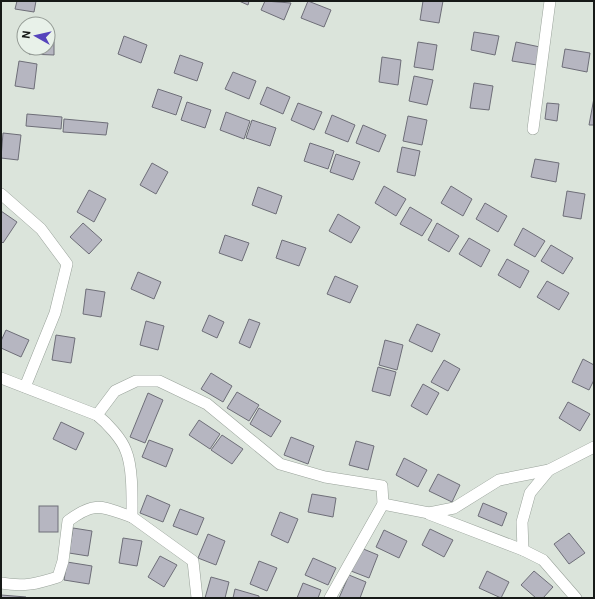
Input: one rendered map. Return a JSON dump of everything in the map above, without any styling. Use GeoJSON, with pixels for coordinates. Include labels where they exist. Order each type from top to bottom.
{"type":"FeatureCollection","features":[{"type":"Feature","properties":{"kind":"street"},"geometry":{"type":"LineString","coordinates":[[533,129],[550,1]]}},
{"type":"Feature","properties":{"kind":"street"},"geometry":{"type":"LineString","coordinates":[[1,194],[41,229],[67,264],[55,313],[25,387]]}},
{"type":"Feature","properties":{"kind":"street"},"geometry":{"type":"LineString","coordinates":[[1,378],[97,415],[107,423],[126,451],[131,486],[132,517]]}},
{"type":"Feature","properties":{"kind":"street"},"geometry":{"type":"LineString","coordinates":[[97,415],[115,391],[136,380],[159,381],[207,404],[280,464],[325,478],[382,486],[383,504],[330,598]]}},
{"type":"Feature","properties":{"kind":"street"},"geometry":{"type":"LineString","coordinates":[[429,513],[454,508],[499,480],[549,470],[594,447]]}},
{"type":"Feature","properties":{"kind":"street"},"geometry":{"type":"LineString","coordinates":[[523,550],[522,522],[530,493],[549,470]]}},
{"type":"Feature","properties":{"kind":"street"},"geometry":{"type":"LineString","coordinates":[[383,504],[429,513],[523,550],[543,560],[576,598]]}},
{"type":"Feature","properties":{"kind":"street"},"geometry":{"type":"LineString","coordinates":[[1,583],[18,586],[35,585],[58,577],[63,561],[68,521],[80,511],[98,506],[132,517],[193,561],[198,598]]}},
{"type":"Feature","properties":{"kind":"building"},"geometry":{"type":"Polygon","coordinates":[[[17,1],[36,1],[34,12],[15,9],[17,1]]]}},
{"type":"Feature","properties":{"kind":"building"},"geometry":{"type":"Polygon","coordinates":[[[239,1],[249,1],[248,5],[239,1]]]}},
{"type":"Feature","properties":{"kind":"building"},"geometry":{"type":"Polygon","coordinates":[[[265,1],[291,3],[284,20],[261,10],[265,1]]]}},
{"type":"Feature","properties":{"kind":"building"},"geometry":{"type":"Polygon","coordinates":[[[308,1],[331,10],[324,27],[301,18],[308,1]]]}},
{"type":"Feature","properties":{"kind":"building"},"geometry":{"type":"Polygon","coordinates":[[[423,1],[443,1],[439,23],[420,20],[423,1]]]}},
{"type":"Feature","properties":{"kind":"building"},"geometry":{"type":"Polygon","coordinates":[[[474,32],[499,36],[495,55],[471,50],[474,32]]]}},
{"type":"Feature","properties":{"kind":"building"},"geometry":{"type":"Polygon","coordinates":[[[124,36],[147,45],[141,63],[118,54],[124,36]]]}},
{"type":"Feature","properties":{"kind":"building"},"geometry":{"type":"Polygon","coordinates":[[[418,42],[437,45],[433,70],[414,67],[418,42]]]}},
{"type":"Feature","properties":{"kind":"building"},"geometry":{"type":"Polygon","coordinates":[[[516,42],[540,47],[537,65],[512,61],[516,42]]]}},
{"type":"Feature","properties":{"kind":"building"},"geometry":{"type":"Polygon","coordinates":[[[565,49],[590,53],[587,72],[562,67],[565,49]]]}},
{"type":"Feature","properties":{"kind":"building"},"geometry":{"type":"Polygon","coordinates":[[[180,55],[203,63],[197,81],[174,73],[180,55]]]}},
{"type":"Feature","properties":{"kind":"building"},"geometry":{"type":"Polygon","coordinates":[[[382,57],[401,60],[398,85],[379,82],[382,57]]]}},
{"type":"Feature","properties":{"kind":"building"},"geometry":{"type":"Polygon","coordinates":[[[19,61],[37,64],[34,89],[15,86],[19,61]]]}},
{"type":"Feature","properties":{"kind":"building"},"geometry":{"type":"Polygon","coordinates":[[[233,72],[256,81],[249,99],[225,89],[233,72]]]}},
{"type":"Feature","properties":{"kind":"building"},"geometry":{"type":"Polygon","coordinates":[[[414,76],[433,80],[427,105],[409,101],[414,76]]]}},
{"type":"Feature","properties":{"kind":"building"},"geometry":{"type":"Polygon","coordinates":[[[474,83],[493,86],[489,110],[470,108],[474,83]]]}},
{"type":"Feature","properties":{"kind":"building"},"geometry":{"type":"Polygon","coordinates":[[[267,87],[290,97],[283,114],[260,104],[267,87]]]}},
{"type":"Feature","properties":{"kind":"building"},"geometry":{"type":"Polygon","coordinates":[[[158,89],[182,97],[176,115],[152,107],[158,89]]]}},
{"type":"Feature","properties":{"kind":"building"},"geometry":{"type":"Polygon","coordinates":[[[594,98],[594,125],[589,125],[594,98]]]}},
{"type":"Feature","properties":{"kind":"building"},"geometry":{"type":"Polygon","coordinates":[[[187,102],[211,110],[205,128],[181,120],[187,102]]]}},
{"type":"Feature","properties":{"kind":"building"},"geometry":{"type":"Polygon","coordinates":[[[298,103],[322,112],[314,130],[291,120],[298,103]]]}},
{"type":"Feature","properties":{"kind":"building"},"geometry":{"type":"Polygon","coordinates":[[[547,103],[559,104],[557,121],[545,119],[547,103]]]}},
{"type":"Feature","properties":{"kind":"building"},"geometry":{"type":"Polygon","coordinates":[[[226,112],[250,121],[244,139],[220,130],[226,112]]]}},
{"type":"Feature","properties":{"kind":"building"},"geometry":{"type":"Polygon","coordinates":[[[27,114],[62,117],[61,129],[26,126],[27,114]]]}},
{"type":"Feature","properties":{"kind":"building"},"geometry":{"type":"Polygon","coordinates":[[[332,115],[355,125],[348,142],[325,133],[332,115]]]}},
{"type":"Feature","properties":{"kind":"building"},"geometry":{"type":"Polygon","coordinates":[[[408,116],[427,120],[422,145],[403,141],[408,116]]]}},
{"type":"Feature","properties":{"kind":"building"},"geometry":{"type":"Polygon","coordinates":[[[64,119],[108,123],[106,135],[63,132],[64,119]]]}},
{"type":"Feature","properties":{"kind":"building"},"geometry":{"type":"Polygon","coordinates":[[[252,120],[276,128],[270,146],[246,138],[252,120]]]}},
{"type":"Feature","properties":{"kind":"building"},"geometry":{"type":"Polygon","coordinates":[[[363,125],[386,135],[379,152],[356,143],[363,125]]]}},
{"type":"Feature","properties":{"kind":"building"},"geometry":{"type":"Polygon","coordinates":[[[3,133],[21,135],[18,160],[1,158],[3,133]]]}},
{"type":"Feature","properties":{"kind":"building"},"geometry":{"type":"Polygon","coordinates":[[[310,143],[334,151],[328,169],[304,161],[310,143]]]}},
{"type":"Feature","properties":{"kind":"building"},"geometry":{"type":"Polygon","coordinates":[[[402,147],[420,151],[415,176],[397,172],[402,147]]]}},
{"type":"Feature","properties":{"kind":"building"},"geometry":{"type":"Polygon","coordinates":[[[336,154],[360,162],[353,180],[330,172],[336,154]]]}},
{"type":"Feature","properties":{"kind":"building"},"geometry":{"type":"Polygon","coordinates":[[[535,159],[559,163],[556,182],[531,177],[535,159]]]}},
{"type":"Feature","properties":{"kind":"building"},"geometry":{"type":"Polygon","coordinates":[[[152,163],[168,172],[156,194],[140,185],[152,163]]]}},
{"type":"Feature","properties":{"kind":"building"},"geometry":{"type":"Polygon","coordinates":[[[384,186],[406,199],[396,216],[375,203],[384,186]]]}},
{"type":"Feature","properties":{"kind":"building"},"geometry":{"type":"Polygon","coordinates":[[[451,186],[472,199],[463,216],[441,203],[451,186]]]}},
{"type":"Feature","properties":{"kind":"building"},"geometry":{"type":"Polygon","coordinates":[[[258,187],[282,196],[276,214],[252,205],[258,187]]]}},
{"type":"Feature","properties":{"kind":"building"},"geometry":{"type":"Polygon","coordinates":[[[89,190],[106,199],[94,222],[77,212],[89,190]]]}},
{"type":"Feature","properties":{"kind":"building"},"geometry":{"type":"Polygon","coordinates":[[[567,191],[585,194],[581,219],[563,216],[567,191]]]}},
{"type":"Feature","properties":{"kind":"building"},"geometry":{"type":"Polygon","coordinates":[[[485,203],[507,216],[498,232],[476,219],[485,203]]]}},
{"type":"Feature","properties":{"kind":"building"},"geometry":{"type":"Polygon","coordinates":[[[410,207],[432,220],[422,236],[400,224],[410,207]]]}},
{"type":"Feature","properties":{"kind":"building"},"geometry":{"type":"Polygon","coordinates":[[[1,211],[17,222],[3,243],[1,241],[1,211]]]}},
{"type":"Feature","properties":{"kind":"building"},"geometry":{"type":"Polygon","coordinates":[[[338,214],[360,227],[351,243],[329,231],[338,214]]]}},
{"type":"Feature","properties":{"kind":"building"},"geometry":{"type":"Polygon","coordinates":[[[83,223],[102,240],[89,254],[70,237],[83,223]]]}},
{"type":"Feature","properties":{"kind":"building"},"geometry":{"type":"Polygon","coordinates":[[[437,223],[459,236],[449,252],[428,240],[437,223]]]}},
{"type":"Feature","properties":{"kind":"building"},"geometry":{"type":"Polygon","coordinates":[[[523,228],[545,241],[535,257],[514,245],[523,228]]]}},
{"type":"Feature","properties":{"kind":"building"},"geometry":{"type":"Polygon","coordinates":[[[225,235],[249,243],[242,261],[219,253],[225,235]]]}},
{"type":"Feature","properties":{"kind":"building"},"geometry":{"type":"Polygon","coordinates":[[[469,238],[490,250],[481,267],[459,254],[469,238]]]}},
{"type":"Feature","properties":{"kind":"building"},"geometry":{"type":"Polygon","coordinates":[[[282,240],[306,248],[299,266],[276,258],[282,240]]]}},
{"type":"Feature","properties":{"kind":"building"},"geometry":{"type":"Polygon","coordinates":[[[551,245],[573,258],[563,274],[541,261],[551,245]]]}},
{"type":"Feature","properties":{"kind":"building"},"geometry":{"type":"Polygon","coordinates":[[[507,259],[529,271],[520,288],[498,275],[507,259]]]}},
{"type":"Feature","properties":{"kind":"building"},"geometry":{"type":"Polygon","coordinates":[[[138,272],[161,282],[154,299],[131,289],[138,272]]]}},
{"type":"Feature","properties":{"kind":"building"},"geometry":{"type":"Polygon","coordinates":[[[335,276],[358,286],[350,303],[327,294],[335,276]]]}},
{"type":"Feature","properties":{"kind":"building"},"geometry":{"type":"Polygon","coordinates":[[[547,281],[569,293],[559,310],[537,297],[547,281]]]}},
{"type":"Feature","properties":{"kind":"building"},"geometry":{"type":"Polygon","coordinates":[[[86,289],[105,292],[101,317],[83,314],[86,289]]]}},
{"type":"Feature","properties":{"kind":"building"},"geometry":{"type":"Polygon","coordinates":[[[209,315],[224,322],[217,338],[202,331],[209,315]]]}},
{"type":"Feature","properties":{"kind":"building"},"geometry":{"type":"Polygon","coordinates":[[[249,319],[260,323],[250,348],[239,343],[249,319]]]}},
{"type":"Feature","properties":{"kind":"building"},"geometry":{"type":"Polygon","coordinates":[[[146,321],[164,326],[158,350],[140,345],[146,321]]]}},
{"type":"Feature","properties":{"kind":"building"},"geometry":{"type":"Polygon","coordinates":[[[417,324],[440,334],[432,352],[409,341],[417,324]]]}},
{"type":"Feature","properties":{"kind":"building"},"geometry":{"type":"Polygon","coordinates":[[[6,330],[29,340],[21,357],[1,348],[1,341],[6,330]]]}},
{"type":"Feature","properties":{"kind":"building"},"geometry":{"type":"Polygon","coordinates":[[[56,335],[75,338],[71,363],[52,360],[56,335]]]}},
{"type":"Feature","properties":{"kind":"building"},"geometry":{"type":"Polygon","coordinates":[[[385,340],[403,345],[397,370],[379,365],[385,340]]]}},
{"type":"Feature","properties":{"kind":"building"},"geometry":{"type":"Polygon","coordinates":[[[583,359],[594,365],[594,380],[589,390],[572,382],[583,359]]]}},
{"type":"Feature","properties":{"kind":"building"},"geometry":{"type":"Polygon","coordinates":[[[444,360],[460,369],[448,391],[431,382],[444,360]]]}},
{"type":"Feature","properties":{"kind":"building"},"geometry":{"type":"Polygon","coordinates":[[[378,367],[396,372],[390,396],[372,391],[378,367]]]}},
{"type":"Feature","properties":{"kind":"building"},"geometry":{"type":"Polygon","coordinates":[[[211,373],[232,386],[223,402],[201,389],[211,373]]]}},
{"type":"Feature","properties":{"kind":"building"},"geometry":{"type":"Polygon","coordinates":[[[423,384],[439,393],[427,415],[411,406],[423,384]]]}},
{"type":"Feature","properties":{"kind":"building"},"geometry":{"type":"Polygon","coordinates":[[[237,392],[259,405],[249,421],[227,408],[237,392]]]}},
{"type":"Feature","properties":{"kind":"building"},"geometry":{"type":"Polygon","coordinates":[[[148,393],[163,400],[145,443],[130,437],[148,393]]]}},
{"type":"Feature","properties":{"kind":"building"},"geometry":{"type":"Polygon","coordinates":[[[568,402],[590,414],[580,431],[559,418],[568,402]]]}},
{"type":"Feature","properties":{"kind":"building"},"geometry":{"type":"Polygon","coordinates":[[[259,408],[281,421],[271,437],[250,424],[259,408]]]}},
{"type":"Feature","properties":{"kind":"building"},"geometry":{"type":"Polygon","coordinates":[[[199,420],[220,434],[210,449],[189,435],[199,420]]]}},
{"type":"Feature","properties":{"kind":"building"},"geometry":{"type":"Polygon","coordinates":[[[61,422],[84,433],[76,450],[53,439],[61,422]]]}},
{"type":"Feature","properties":{"kind":"building"},"geometry":{"type":"Polygon","coordinates":[[[222,435],[243,449],[232,464],[211,450],[222,435]]]}},
{"type":"Feature","properties":{"kind":"building"},"geometry":{"type":"Polygon","coordinates":[[[291,437],[314,446],[308,464],[284,455],[291,437]]]}},
{"type":"Feature","properties":{"kind":"building"},"geometry":{"type":"Polygon","coordinates":[[[149,440],[173,449],[166,467],[142,457],[149,440]]]}},
{"type":"Feature","properties":{"kind":"building"},"geometry":{"type":"Polygon","coordinates":[[[356,441],[374,446],[368,470],[349,465],[356,441]]]}},
{"type":"Feature","properties":{"kind":"building"},"geometry":{"type":"Polygon","coordinates":[[[404,458],[427,470],[418,487],[396,475],[404,458]]]}},
{"type":"Feature","properties":{"kind":"building"},"geometry":{"type":"Polygon","coordinates":[[[438,474],[460,485],[452,502],[429,491],[438,474]]]}},
{"type":"Feature","properties":{"kind":"building"},"geometry":{"type":"Polygon","coordinates":[[[312,494],[336,498],[333,517],[308,512],[312,494]]]}},
{"type":"Feature","properties":{"kind":"building"},"geometry":{"type":"Polygon","coordinates":[[[147,495],[170,505],[163,522],[140,513],[147,495]]]}},
{"type":"Feature","properties":{"kind":"building"},"geometry":{"type":"Polygon","coordinates":[[[483,503],[507,513],[502,526],[478,516],[483,503]]]}},
{"type":"Feature","properties":{"kind":"building"},"geometry":{"type":"Polygon","coordinates":[[[39,506],[58,506],[58,532],[39,532],[39,506]]]}},
{"type":"Feature","properties":{"kind":"building"},"geometry":{"type":"Polygon","coordinates":[[[180,509],[204,518],[197,535],[173,526],[180,509]]]}},
{"type":"Feature","properties":{"kind":"building"},"geometry":{"type":"Polygon","coordinates":[[[280,512],[298,519],[288,543],[271,535],[280,512]]]}},
{"type":"Feature","properties":{"kind":"building"},"geometry":{"type":"Polygon","coordinates":[[[73,528],[92,531],[88,556],[69,553],[73,528]]]}},
{"type":"Feature","properties":{"kind":"building"},"geometry":{"type":"Polygon","coordinates":[[[430,529],[453,540],[444,557],[422,545],[430,529]]]}},
{"type":"Feature","properties":{"kind":"building"},"geometry":{"type":"Polygon","coordinates":[[[384,530],[407,541],[399,558],[376,547],[384,530]]]}},
{"type":"Feature","properties":{"kind":"building"},"geometry":{"type":"Polygon","coordinates":[[[569,533],[585,553],[569,564],[554,544],[569,533]]]}},
{"type":"Feature","properties":{"kind":"building"},"geometry":{"type":"Polygon","coordinates":[[[208,534],[225,541],[216,565],[198,558],[208,534]]]}},
{"type":"Feature","properties":{"kind":"building"},"geometry":{"type":"Polygon","coordinates":[[[123,538],[142,541],[137,566],[119,563],[123,538]]]}},
{"type":"Feature","properties":{"kind":"building"},"geometry":{"type":"Polygon","coordinates":[[[361,548],[378,555],[369,578],[351,571],[361,548]]]}},
{"type":"Feature","properties":{"kind":"building"},"geometry":{"type":"Polygon","coordinates":[[[160,556],[177,565],[164,587],[148,577],[160,556]]]}},
{"type":"Feature","properties":{"kind":"building"},"geometry":{"type":"Polygon","coordinates":[[[313,558],[336,568],[328,585],[305,575],[313,558]]]}},
{"type":"Feature","properties":{"kind":"building"},"geometry":{"type":"Polygon","coordinates":[[[259,561],[277,568],[267,591],[250,584],[259,561]]]}},
{"type":"Feature","properties":{"kind":"building"},"geometry":{"type":"Polygon","coordinates":[[[67,562],[92,566],[89,584],[64,580],[67,562]]]}},
{"type":"Feature","properties":{"kind":"building"},"geometry":{"type":"Polygon","coordinates":[[[487,571],[509,582],[501,598],[479,588],[487,571]]]}},
{"type":"Feature","properties":{"kind":"building"},"geometry":{"type":"Polygon","coordinates":[[[534,571],[553,587],[543,598],[536,598],[521,585],[534,571]]]}},
{"type":"Feature","properties":{"kind":"building"},"geometry":{"type":"Polygon","coordinates":[[[349,575],[366,582],[360,598],[339,598],[349,575]]]}},
{"type":"Feature","properties":{"kind":"building"},"geometry":{"type":"Polygon","coordinates":[[[211,577],[229,582],[225,598],[205,598],[211,577]]]}},
{"type":"Feature","properties":{"kind":"building"},"geometry":{"type":"Polygon","coordinates":[[[303,583],[321,590],[318,598],[297,598],[303,583]]]}},
{"type":"Feature","properties":{"kind":"building"},"geometry":{"type":"Polygon","coordinates":[[[235,589],[259,596],[259,598],[233,598],[235,589]]]}},
{"type":"Feature","properties":{"kind":"building"},"geometry":{"type":"Polygon","coordinates":[[[1,595],[26,597],[26,598],[1,598],[1,595]]]}}]}
